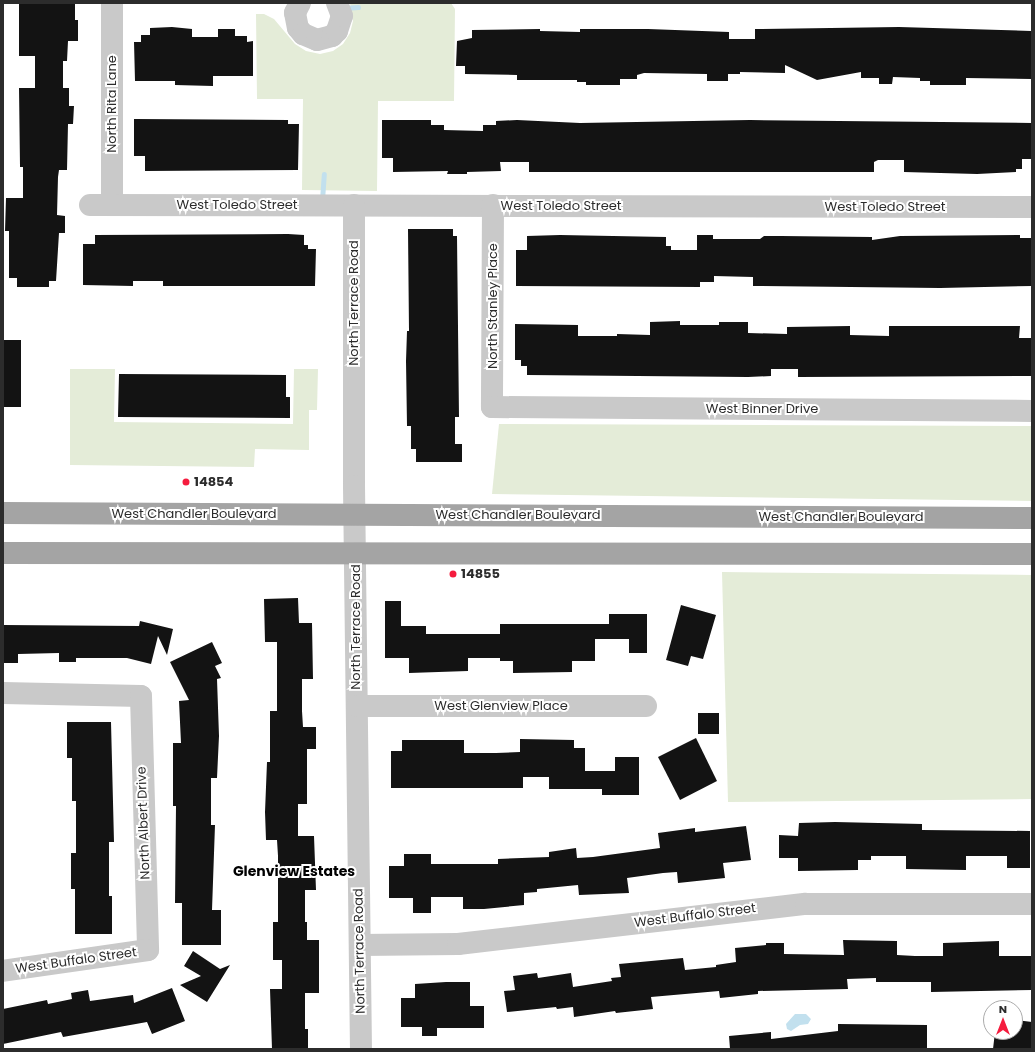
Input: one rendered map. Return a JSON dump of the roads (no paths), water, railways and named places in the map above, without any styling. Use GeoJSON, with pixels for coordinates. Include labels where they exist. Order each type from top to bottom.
{"type":"FeatureCollection","features":[{"type":"Feature","properties":{"kind":"main road","name":"West Chandler Boulevard"},"geometry":{"type":"LineString","coordinates":[[3,513],[1032,518]]}},
{"type":"Feature","properties":{"kind":"main road"},"geometry":{"type":"LineString","coordinates":[[3,553],[1032,554]]}},
{"type":"Feature","properties":{"kind":"street","name":"North Rita Lane"},"geometry":{"type":"LineString","coordinates":[[112,3],[112,205]]}},
{"type":"Feature","properties":{"kind":"street"},"geometry":{"type":"LineString","coordinates":[[296,4],[295,13],[298,28],[303,34],[317,40],[332,36],[338,31],[342,16],[337,3]]}},
{"type":"Feature","properties":{"kind":"street","name":"West Toledo Street"},"geometry":{"type":"LineString","coordinates":[[90,205],[1032,207]]}},
{"type":"Feature","properties":{"kind":"street","name":"North Terrace Road"},"geometry":{"type":"LineString","coordinates":[[354,205],[361,1049]]}},
{"type":"Feature","properties":{"kind":"street","name":"North Stanley Place"},"geometry":{"type":"LineString","coordinates":[[492,407],[493,205]]}},
{"type":"Feature","properties":{"kind":"street","name":"West Binner Drive"},"geometry":{"type":"LineString","coordinates":[[492,407],[1032,411]]}},
{"type":"Feature","properties":{"kind":"street","name":"North Albert Drive"},"geometry":{"type":"LineString","coordinates":[[3,693],[141,696],[148,950]]}},
{"type":"Feature","properties":{"kind":"street","name":"West Glenview Place"},"geometry":{"type":"LineString","coordinates":[[357,706],[646,706]]}},
{"type":"Feature","properties":{"kind":"street","name":"West Buffalo Street"},"geometry":{"type":"LineString","coordinates":[[360,945],[458,944],[806,904],[1032,904]]}},
{"type":"Feature","properties":{"kind":"street","name":"West Buffalo Street"},"geometry":{"type":"LineString","coordinates":[[3,971],[148,950]]}},
{"type":"Feature","properties":{"kind":"water"},"geometry":{"type":"Polygon","coordinates":[[[795,1014],[806,1014],[811,1019],[808,1024],[800,1025],[791,1031],[787,1029],[786,1024],[795,1014]]]}},
{"type":"Feature","properties":{"kind":"waterway"},"geometry":{"type":"LineString","coordinates":[[345,8],[358,7]]}},
{"type":"Feature","properties":{"kind":"waterway"},"geometry":{"type":"LineString","coordinates":[[322,200],[324,174]]}},
{"type":"Feature","properties":{"kind":"place","name":"14854"},"geometry":{"type":"Point","coordinates":[186,482]}},
{"type":"Feature","properties":{"kind":"place","name":"14855"},"geometry":{"type":"Point","coordinates":[453,574]}},
{"type":"Feature","properties":{"kind":"district","name":"Glenview Estates"},"geometry":{"type":"Point","coordinates":[294,871]}}]}
